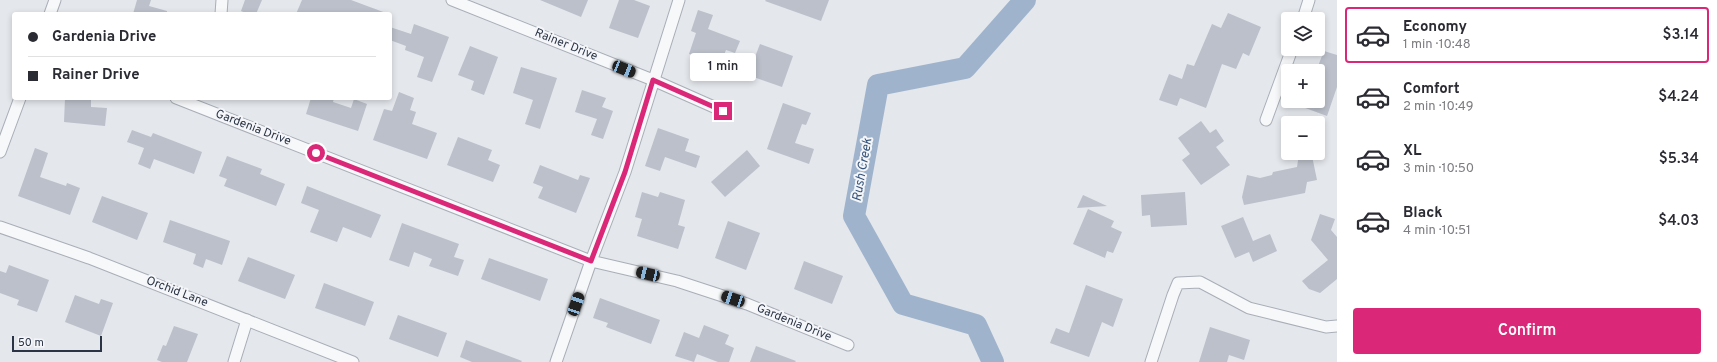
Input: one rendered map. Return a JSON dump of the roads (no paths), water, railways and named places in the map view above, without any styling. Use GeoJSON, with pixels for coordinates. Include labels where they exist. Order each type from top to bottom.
{"type":"FeatureCollection","features":[{"type":"Feature","properties":{"kind":"street"},"geometry":{"type":"LineString","coordinates":[[51,12],[55,0]]}},
{"type":"Feature","properties":{"kind":"street"},"geometry":{"type":"LineString","coordinates":[[221,12],[222,0]]}},
{"type":"Feature","properties":{"kind":"street","name":"Rainer Drive"},"geometry":{"type":"LineString","coordinates":[[452,0],[653,80],[723,111]]}},
{"type":"Feature","properties":{"kind":"street"},"geometry":{"type":"LineString","coordinates":[[556,362],[591,261],[625,172],[679,0]]}},
{"type":"Feature","properties":{"kind":"street"},"geometry":{"type":"LineString","coordinates":[[1306,12],[1310,0]]}},
{"type":"Feature","properties":{"kind":"street"},"geometry":{"type":"LineString","coordinates":[[1266,120],[1289,56]]}},
{"type":"Feature","properties":{"kind":"street"},"geometry":{"type":"LineString","coordinates":[[0,152],[19,100]]}},
{"type":"Feature","properties":{"kind":"street","name":"Gardenia Drive"},"geometry":{"type":"LineString","coordinates":[[186,100],[200,103],[591,261],[677,280],[747,304],[848,345]]}},
{"type":"Feature","properties":{"kind":"street","name":"Orchid Lane"},"geometry":{"type":"LineString","coordinates":[[0,227],[89,258],[353,362]]}},
{"type":"Feature","properties":{"kind":"street"},"geometry":{"type":"LineString","coordinates":[[1151,362],[1178,283],[1200,282],[1249,308],[1326,327],[1337,326]]}},
{"type":"Feature","properties":{"kind":"street"},"geometry":{"type":"LineString","coordinates":[[234,362],[247,320]]}},
{"type":"Feature","properties":{"kind":"waterway","name":"Rush Creek"},"geometry":{"type":"LineString","coordinates":[[993,362],[976,325],[903,304],[854,216],[878,85],[965,68],[1025,0]]}}]}
